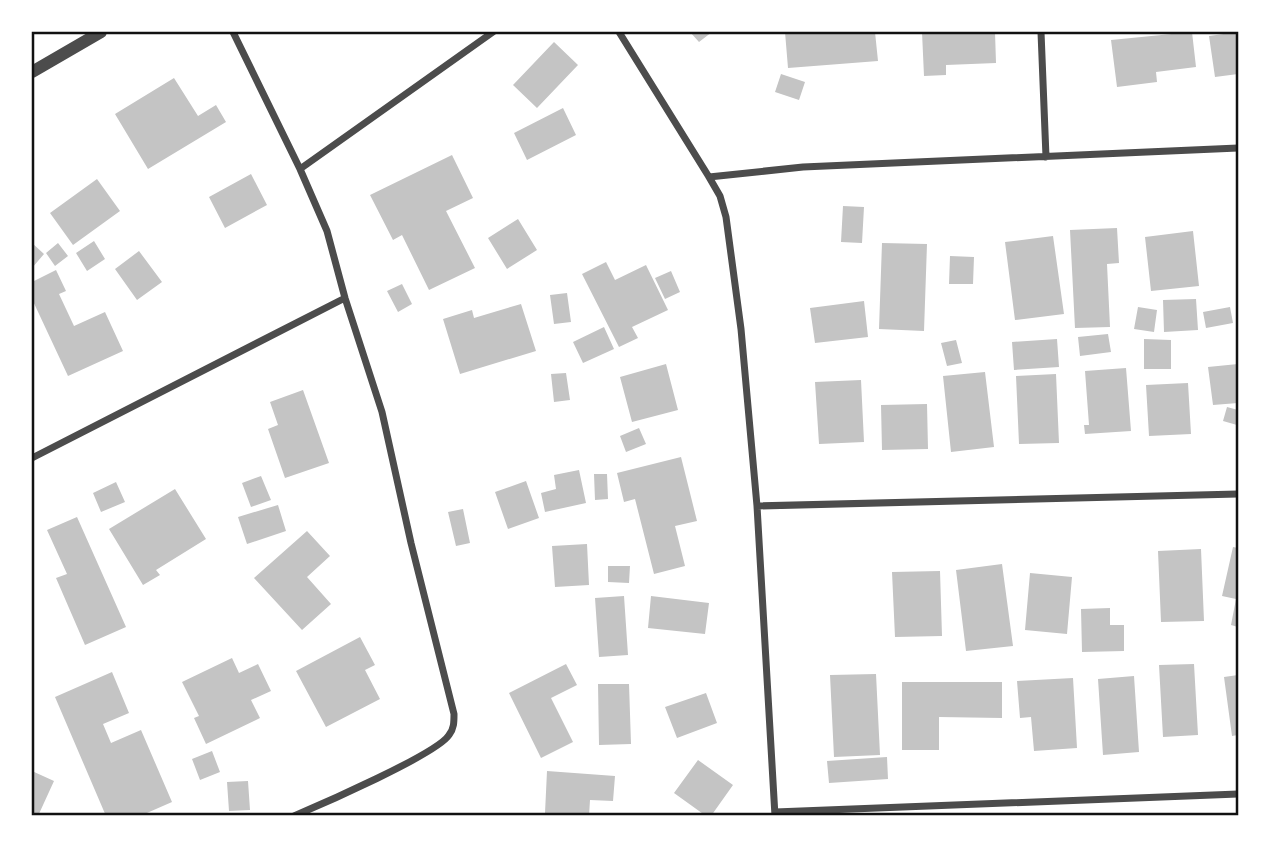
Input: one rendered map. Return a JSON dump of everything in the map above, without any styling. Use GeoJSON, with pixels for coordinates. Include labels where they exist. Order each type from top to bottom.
{"type":"FeatureCollection","features":[{"type":"Feature","properties":{"kind":"street"},"geometry":{"type":"LineString","coordinates":[[32,72],[101,32]]}},
{"type":"Feature","properties":{"kind":"street"},"geometry":{"type":"LineString","coordinates":[[233,32],[327,231],[345,298],[382,412],[411,543],[454,714],[454,725],[449,736],[428,752],[293,816]]}},
{"type":"Feature","properties":{"kind":"street"},"geometry":{"type":"LineString","coordinates":[[300,169],[493,32]]}},
{"type":"Feature","properties":{"kind":"street"},"geometry":{"type":"LineString","coordinates":[[619,32],[720,196],[726,217],[741,329],[757,506],[775,814],[1238,794]]}},
{"type":"Feature","properties":{"kind":"street"},"geometry":{"type":"LineString","coordinates":[[1041,32],[1046,157]]}},
{"type":"Feature","properties":{"kind":"street"},"geometry":{"type":"LineString","coordinates":[[709,177],[803,167],[1238,148]]}},
{"type":"Feature","properties":{"kind":"street"},"geometry":{"type":"LineString","coordinates":[[32,458],[345,298]]}},
{"type":"Feature","properties":{"kind":"street"},"geometry":{"type":"LineString","coordinates":[[757,506],[1238,494]]}},
{"type":"Feature","properties":{"kind":"building"},"geometry":{"type":"Polygon","coordinates":[[[690,32],[712,32],[699,42],[690,32]]]}},
{"type":"Feature","properties":{"kind":"building"},"geometry":{"type":"Polygon","coordinates":[[[785,32],[875,32],[878,61],[788,68],[785,32]]]}},
{"type":"Feature","properties":{"kind":"building"},"geometry":{"type":"Polygon","coordinates":[[[922,32],[995,32],[996,63],[946,65],[946,75],[924,76],[922,32]]]}},
{"type":"Feature","properties":{"kind":"building"},"geometry":{"type":"Polygon","coordinates":[[[1192,32],[1196,67],[1156,72],[1157,82],[1117,87],[1111,40],[1192,32]]]}},
{"type":"Feature","properties":{"kind":"building"},"geometry":{"type":"Polygon","coordinates":[[[1238,32],[1238,74],[1215,77],[1209,36],[1238,32]]]}},
{"type":"Feature","properties":{"kind":"building"},"geometry":{"type":"Polygon","coordinates":[[[554,42],[578,65],[537,108],[513,85],[554,42]]]}},
{"type":"Feature","properties":{"kind":"building"},"geometry":{"type":"Polygon","coordinates":[[[781,74],[805,82],[799,100],[775,92],[781,74]]]}},
{"type":"Feature","properties":{"kind":"building"},"geometry":{"type":"Polygon","coordinates":[[[174,78],[198,116],[216,105],[226,122],[148,169],[115,114],[174,78]]]}},
{"type":"Feature","properties":{"kind":"building"},"geometry":{"type":"Polygon","coordinates":[[[563,108],[576,135],[527,160],[514,133],[563,108]]]}},
{"type":"Feature","properties":{"kind":"building"},"geometry":{"type":"Polygon","coordinates":[[[452,155],[473,198],[446,211],[475,268],[429,290],[402,235],[393,240],[370,195],[452,155]]]}},
{"type":"Feature","properties":{"kind":"building"},"geometry":{"type":"Polygon","coordinates":[[[251,174],[267,205],[225,228],[209,197],[251,174]]]}},
{"type":"Feature","properties":{"kind":"building"},"geometry":{"type":"Polygon","coordinates":[[[97,179],[120,211],[73,245],[50,213],[97,179]]]}},
{"type":"Feature","properties":{"kind":"building"},"geometry":{"type":"Polygon","coordinates":[[[843,206],[864,207],[862,243],[841,242],[843,206]]]}},
{"type":"Feature","properties":{"kind":"building"},"geometry":{"type":"Polygon","coordinates":[[[518,219],[537,250],[507,269],[488,238],[518,219]]]}},
{"type":"Feature","properties":{"kind":"building"},"geometry":{"type":"Polygon","coordinates":[[[1117,228],[1119,263],[1107,264],[1110,327],[1075,328],[1070,230],[1117,228]]]}},
{"type":"Feature","properties":{"kind":"building"},"geometry":{"type":"Polygon","coordinates":[[[1193,231],[1199,286],[1151,291],[1145,237],[1193,231]]]}},
{"type":"Feature","properties":{"kind":"building"},"geometry":{"type":"Polygon","coordinates":[[[1053,236],[1064,314],[1015,320],[1005,242],[1053,236]]]}},
{"type":"Feature","properties":{"kind":"building"},"geometry":{"type":"Polygon","coordinates":[[[94,241],[105,259],[87,271],[76,253],[94,241]]]}},
{"type":"Feature","properties":{"kind":"building"},"geometry":{"type":"Polygon","coordinates":[[[32,243],[44,254],[32,268],[32,243]]]}},
{"type":"Feature","properties":{"kind":"building"},"geometry":{"type":"Polygon","coordinates":[[[58,243],[68,256],[55,266],[46,253],[58,243]]]}},
{"type":"Feature","properties":{"kind":"building"},"geometry":{"type":"Polygon","coordinates":[[[882,243],[927,244],[924,331],[879,329],[882,243]]]}},
{"type":"Feature","properties":{"kind":"building"},"geometry":{"type":"Polygon","coordinates":[[[139,251],[162,282],[137,300],[115,269],[139,251]]]}},
{"type":"Feature","properties":{"kind":"building"},"geometry":{"type":"Polygon","coordinates":[[[950,256],[974,257],[973,284],[949,284],[950,256]]]}},
{"type":"Feature","properties":{"kind":"building"},"geometry":{"type":"Polygon","coordinates":[[[606,262],[615,280],[646,265],[668,310],[632,327],[638,338],[619,347],[582,274],[606,262]]]}},
{"type":"Feature","properties":{"kind":"building"},"geometry":{"type":"Polygon","coordinates":[[[56,270],[66,291],[59,294],[74,326],[105,312],[123,351],[68,376],[32,299],[32,282],[56,270]]]}},
{"type":"Feature","properties":{"kind":"building"},"geometry":{"type":"Polygon","coordinates":[[[671,271],[680,292],[665,299],[655,278],[671,271]]]}},
{"type":"Feature","properties":{"kind":"building"},"geometry":{"type":"Polygon","coordinates":[[[402,284],[412,304],[398,312],[387,291],[402,284]]]}},
{"type":"Feature","properties":{"kind":"building"},"geometry":{"type":"Polygon","coordinates":[[[567,293],[571,322],[554,324],[550,295],[567,293]]]}},
{"type":"Feature","properties":{"kind":"building"},"geometry":{"type":"Polygon","coordinates":[[[1196,299],[1198,330],[1164,332],[1163,300],[1196,299]]]}},
{"type":"Feature","properties":{"kind":"building"},"geometry":{"type":"Polygon","coordinates":[[[864,301],[868,337],[815,343],[810,308],[864,301]]]}},
{"type":"Feature","properties":{"kind":"building"},"geometry":{"type":"Polygon","coordinates":[[[521,304],[536,351],[460,374],[443,319],[472,310],[474,318],[521,304]]]}},
{"type":"Feature","properties":{"kind":"building"},"geometry":{"type":"Polygon","coordinates":[[[1138,307],[1157,310],[1154,332],[1134,329],[1138,307]]]}},
{"type":"Feature","properties":{"kind":"building"},"geometry":{"type":"Polygon","coordinates":[[[1230,307],[1233,323],[1206,328],[1203,312],[1230,307]]]}},
{"type":"Feature","properties":{"kind":"building"},"geometry":{"type":"Polygon","coordinates":[[[604,327],[614,349],[583,363],[573,342],[604,327]]]}},
{"type":"Feature","properties":{"kind":"building"},"geometry":{"type":"Polygon","coordinates":[[[1108,334],[1111,352],[1080,356],[1078,337],[1108,334]]]}},
{"type":"Feature","properties":{"kind":"building"},"geometry":{"type":"Polygon","coordinates":[[[1057,339],[1059,367],[1014,370],[1012,342],[1057,339]]]}},
{"type":"Feature","properties":{"kind":"building"},"geometry":{"type":"Polygon","coordinates":[[[1144,339],[1171,340],[1171,369],[1144,369],[1144,339]]]}},
{"type":"Feature","properties":{"kind":"building"},"geometry":{"type":"Polygon","coordinates":[[[956,340],[962,363],[947,366],[941,343],[956,340]]]}},
{"type":"Feature","properties":{"kind":"building"},"geometry":{"type":"Polygon","coordinates":[[[666,364],[678,410],[632,422],[620,377],[666,364]]]}},
{"type":"Feature","properties":{"kind":"building"},"geometry":{"type":"Polygon","coordinates":[[[1238,364],[1238,403],[1213,405],[1208,367],[1238,364]]]}},
{"type":"Feature","properties":{"kind":"building"},"geometry":{"type":"Polygon","coordinates":[[[1126,368],[1131,431],[1085,434],[1084,425],[1089,425],[1085,371],[1126,368]]]}},
{"type":"Feature","properties":{"kind":"building"},"geometry":{"type":"Polygon","coordinates":[[[985,372],[994,447],[951,452],[943,376],[985,372]]]}},
{"type":"Feature","properties":{"kind":"building"},"geometry":{"type":"Polygon","coordinates":[[[566,373],[570,400],[554,402],[551,374],[566,373]]]}},
{"type":"Feature","properties":{"kind":"building"},"geometry":{"type":"Polygon","coordinates":[[[1056,374],[1059,443],[1019,444],[1016,376],[1056,374]]]}},
{"type":"Feature","properties":{"kind":"building"},"geometry":{"type":"Polygon","coordinates":[[[861,380],[864,442],[819,444],[815,382],[861,380]]]}},
{"type":"Feature","properties":{"kind":"building"},"geometry":{"type":"Polygon","coordinates":[[[1188,383],[1191,434],[1149,436],[1146,385],[1188,383]]]}},
{"type":"Feature","properties":{"kind":"building"},"geometry":{"type":"Polygon","coordinates":[[[303,390],[329,463],[285,478],[268,429],[278,425],[270,402],[303,390]]]}},
{"type":"Feature","properties":{"kind":"building"},"geometry":{"type":"Polygon","coordinates":[[[927,404],[928,449],[882,450],[881,405],[927,404]]]}},
{"type":"Feature","properties":{"kind":"building"},"geometry":{"type":"Polygon","coordinates":[[[1227,407],[1238,410],[1237,425],[1223,421],[1227,407]]]}},
{"type":"Feature","properties":{"kind":"building"},"geometry":{"type":"Polygon","coordinates":[[[639,428],[646,444],[626,452],[620,436],[639,428]]]}},
{"type":"Feature","properties":{"kind":"building"},"geometry":{"type":"Polygon","coordinates":[[[681,457],[697,521],[675,526],[685,566],[654,574],[635,499],[624,502],[617,473],[681,457]]]}},
{"type":"Feature","properties":{"kind":"building"},"geometry":{"type":"Polygon","coordinates":[[[579,470],[586,503],[545,512],[541,493],[556,489],[554,475],[579,470]]]}},
{"type":"Feature","properties":{"kind":"building"},"geometry":{"type":"Polygon","coordinates":[[[594,474],[607,474],[608,499],[595,500],[594,474]]]}},
{"type":"Feature","properties":{"kind":"building"},"geometry":{"type":"Polygon","coordinates":[[[261,476],[271,500],[251,507],[242,483],[261,476]]]}},
{"type":"Feature","properties":{"kind":"building"},"geometry":{"type":"Polygon","coordinates":[[[526,481],[539,518],[508,529],[495,492],[526,481]]]}},
{"type":"Feature","properties":{"kind":"building"},"geometry":{"type":"Polygon","coordinates":[[[116,482],[125,502],[101,512],[93,493],[116,482]]]}},
{"type":"Feature","properties":{"kind":"building"},"geometry":{"type":"Polygon","coordinates":[[[175,489],[206,539],[156,570],[160,575],[143,585],[109,529],[175,489]]]}},
{"type":"Feature","properties":{"kind":"building"},"geometry":{"type":"Polygon","coordinates":[[[278,505],[286,531],[247,544],[238,517],[278,505]]]}},
{"type":"Feature","properties":{"kind":"building"},"geometry":{"type":"Polygon","coordinates":[[[463,509],[470,543],[456,546],[448,512],[463,509]]]}},
{"type":"Feature","properties":{"kind":"building"},"geometry":{"type":"Polygon","coordinates":[[[77,517],[126,627],[85,645],[56,578],[67,574],[47,530],[77,517]]]}},
{"type":"Feature","properties":{"kind":"building"},"geometry":{"type":"Polygon","coordinates":[[[307,531],[330,556],[307,577],[331,604],[302,630],[254,578],[307,531]]]}},
{"type":"Feature","properties":{"kind":"building"},"geometry":{"type":"Polygon","coordinates":[[[587,544],[589,585],[555,587],[552,546],[587,544]]]}},
{"type":"Feature","properties":{"kind":"building"},"geometry":{"type":"Polygon","coordinates":[[[1233,547],[1238,548],[1238,627],[1231,625],[1236,599],[1222,596],[1233,547]]]}},
{"type":"Feature","properties":{"kind":"building"},"geometry":{"type":"Polygon","coordinates":[[[1201,549],[1204,621],[1161,622],[1158,551],[1201,549]]]}},
{"type":"Feature","properties":{"kind":"building"},"geometry":{"type":"Polygon","coordinates":[[[1002,564],[1013,646],[966,651],[956,570],[1002,564]]]}},
{"type":"Feature","properties":{"kind":"building"},"geometry":{"type":"Polygon","coordinates":[[[608,566],[630,566],[629,583],[608,582],[608,566]]]}},
{"type":"Feature","properties":{"kind":"building"},"geometry":{"type":"Polygon","coordinates":[[[940,571],[942,636],[895,637],[892,572],[940,571]]]}},
{"type":"Feature","properties":{"kind":"building"},"geometry":{"type":"Polygon","coordinates":[[[1030,573],[1072,577],[1067,634],[1025,630],[1030,573]]]}},
{"type":"Feature","properties":{"kind":"building"},"geometry":{"type":"Polygon","coordinates":[[[624,596],[628,655],[599,657],[595,598],[624,596]]]}},
{"type":"Feature","properties":{"kind":"building"},"geometry":{"type":"Polygon","coordinates":[[[651,596],[709,603],[705,634],[648,628],[651,596]]]}},
{"type":"Feature","properties":{"kind":"building"},"geometry":{"type":"Polygon","coordinates":[[[1110,608],[1110,625],[1124,625],[1124,651],[1082,652],[1081,609],[1110,608]]]}},
{"type":"Feature","properties":{"kind":"building"},"geometry":{"type":"Polygon","coordinates":[[[360,637],[375,665],[365,670],[380,699],[326,727],[296,671],[360,637]]]}},
{"type":"Feature","properties":{"kind":"building"},"geometry":{"type":"Polygon","coordinates":[[[232,658],[239,673],[258,664],[271,691],[251,700],[260,718],[206,744],[194,718],[199,716],[182,682],[232,658]]]}},
{"type":"Feature","properties":{"kind":"building"},"geometry":{"type":"Polygon","coordinates":[[[566,664],[577,685],[551,698],[573,742],[541,758],[509,693],[566,664]]]}},
{"type":"Feature","properties":{"kind":"building"},"geometry":{"type":"Polygon","coordinates":[[[1194,664],[1198,735],[1163,737],[1159,665],[1194,664]]]}},
{"type":"Feature","properties":{"kind":"building"},"geometry":{"type":"Polygon","coordinates":[[[112,672],[129,713],[103,724],[111,743],[141,730],[172,802],[140,816],[106,816],[55,697],[112,672]]]}},
{"type":"Feature","properties":{"kind":"building"},"geometry":{"type":"Polygon","coordinates":[[[876,674],[880,755],[834,757],[830,675],[876,674]]]}},
{"type":"Feature","properties":{"kind":"building"},"geometry":{"type":"Polygon","coordinates":[[[1238,675],[1238,735],[1232,736],[1224,677],[1238,675]]]}},
{"type":"Feature","properties":{"kind":"building"},"geometry":{"type":"Polygon","coordinates":[[[1134,676],[1139,752],[1103,755],[1098,679],[1134,676]]]}},
{"type":"Feature","properties":{"kind":"building"},"geometry":{"type":"Polygon","coordinates":[[[1073,678],[1077,748],[1034,751],[1031,717],[1020,718],[1017,681],[1073,678]]]}},
{"type":"Feature","properties":{"kind":"building"},"geometry":{"type":"Polygon","coordinates":[[[902,682],[1002,682],[1002,718],[939,717],[939,750],[902,750],[902,682]]]}},
{"type":"Feature","properties":{"kind":"building"},"geometry":{"type":"Polygon","coordinates":[[[598,684],[629,684],[631,744],[599,745],[598,684]]]}},
{"type":"Feature","properties":{"kind":"building"},"geometry":{"type":"Polygon","coordinates":[[[706,693],[717,723],[677,738],[665,707],[706,693]]]}},
{"type":"Feature","properties":{"kind":"building"},"geometry":{"type":"Polygon","coordinates":[[[212,751],[220,772],[200,780],[192,759],[212,751]]]}},
{"type":"Feature","properties":{"kind":"building"},"geometry":{"type":"Polygon","coordinates":[[[887,757],[888,779],[829,783],[827,761],[887,757]]]}},
{"type":"Feature","properties":{"kind":"building"},"geometry":{"type":"Polygon","coordinates":[[[698,760],[733,785],[711,816],[706,816],[674,793],[698,760]]]}},
{"type":"Feature","properties":{"kind":"building"},"geometry":{"type":"Polygon","coordinates":[[[32,771],[54,781],[38,816],[32,816],[32,771]]]}},
{"type":"Feature","properties":{"kind":"building"},"geometry":{"type":"Polygon","coordinates":[[[547,771],[615,776],[613,801],[590,800],[589,816],[545,813],[547,771]]]}},
{"type":"Feature","properties":{"kind":"building"},"geometry":{"type":"Polygon","coordinates":[[[248,781],[250,810],[229,811],[227,782],[248,781]]]}}]}
